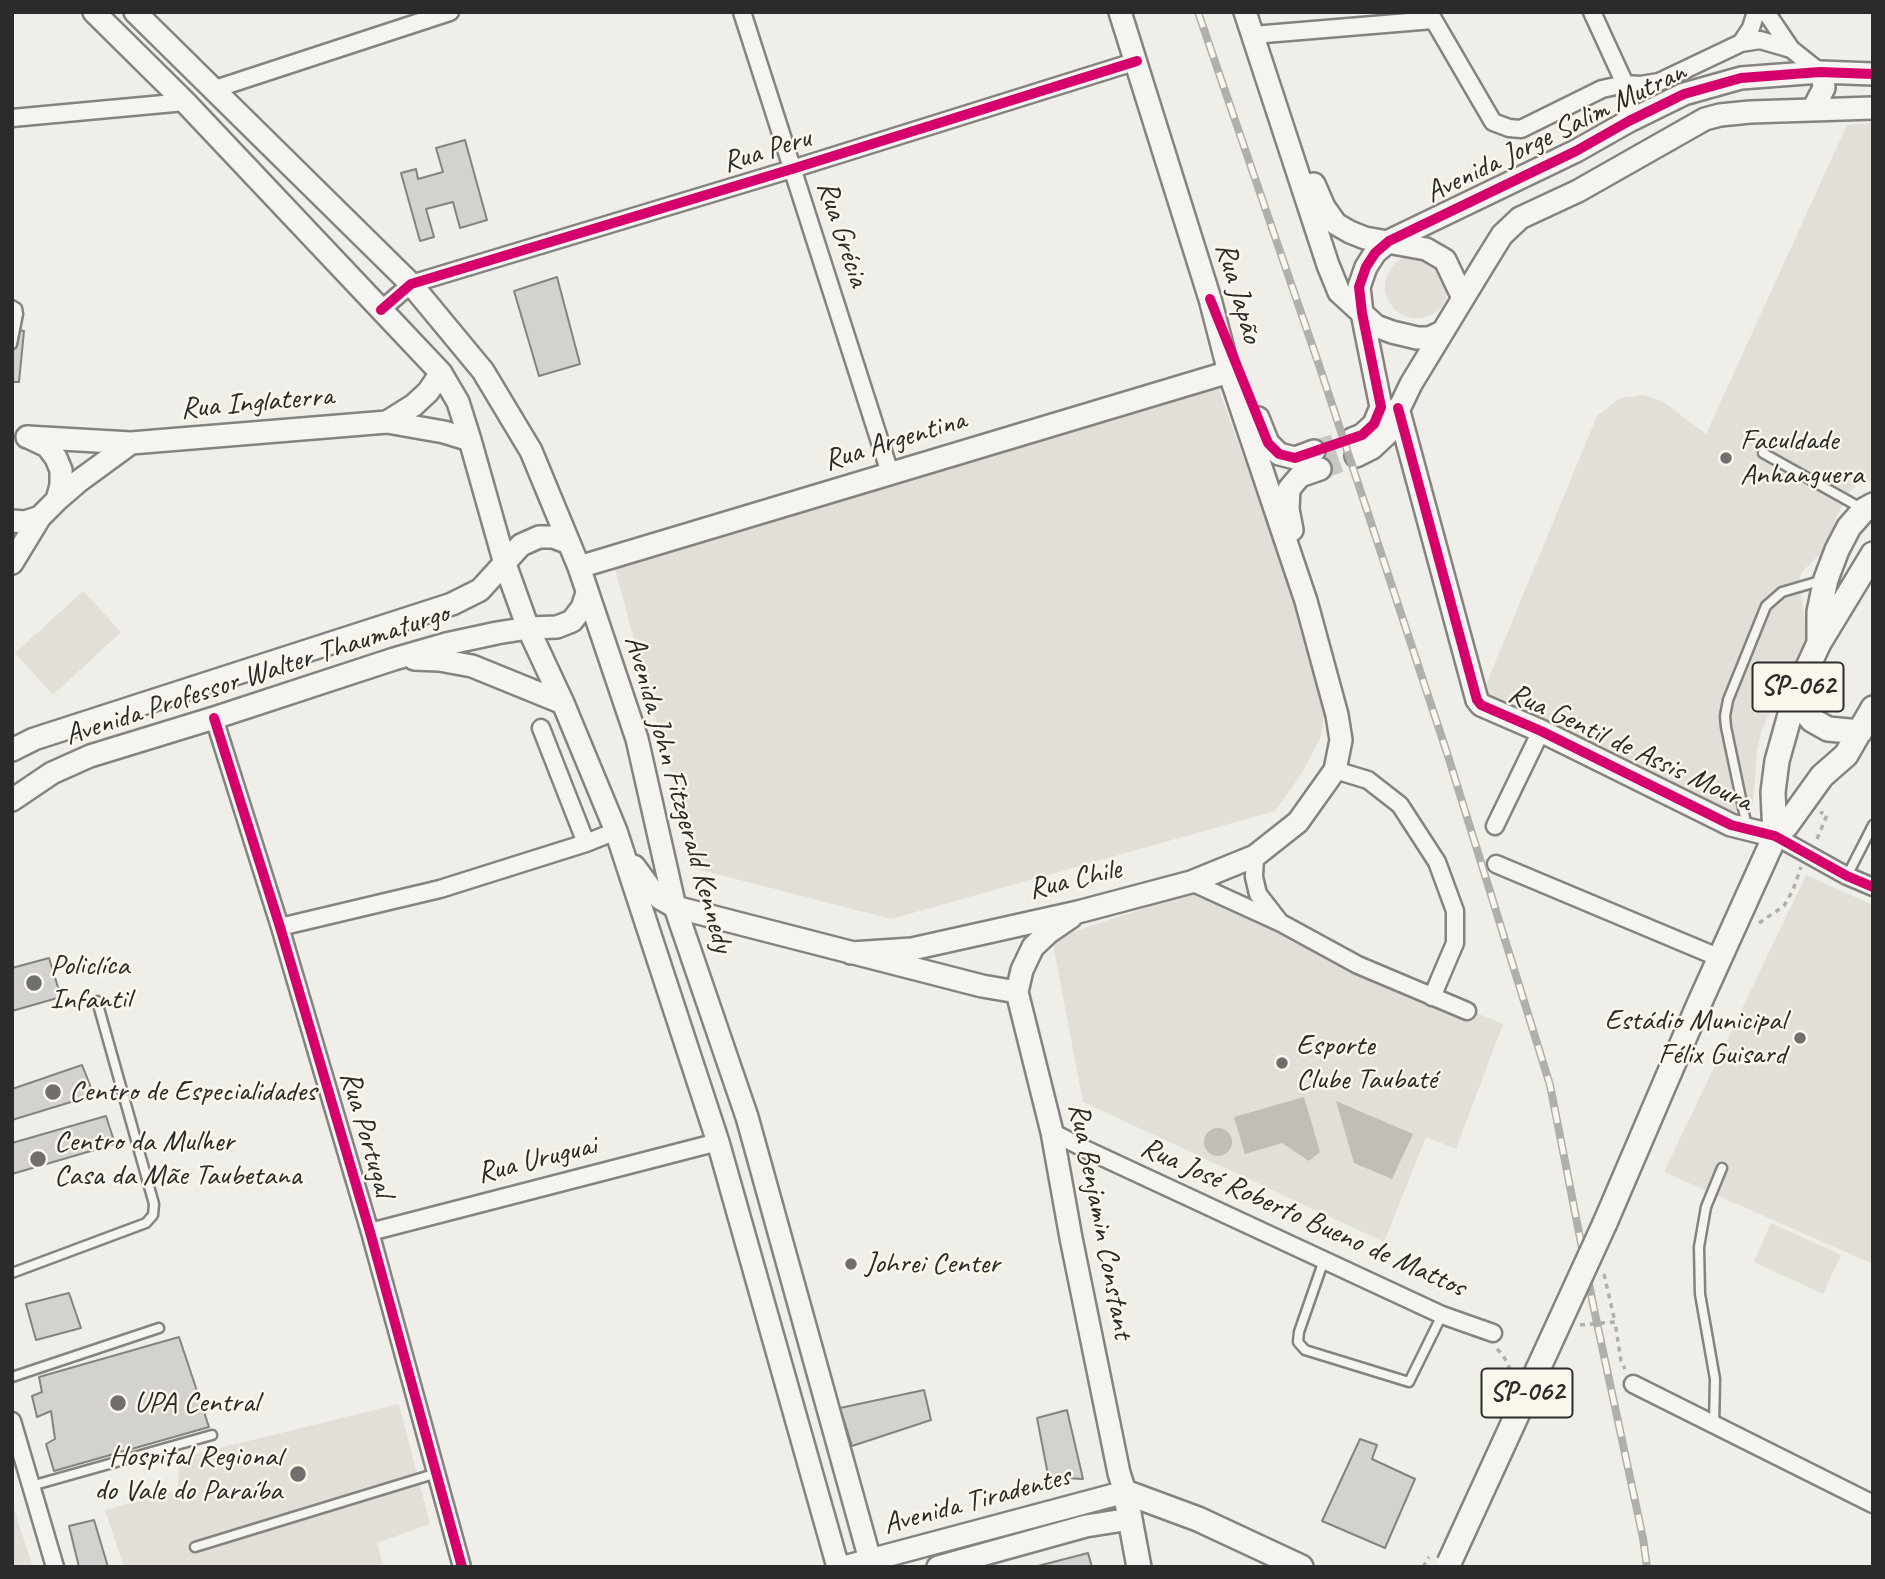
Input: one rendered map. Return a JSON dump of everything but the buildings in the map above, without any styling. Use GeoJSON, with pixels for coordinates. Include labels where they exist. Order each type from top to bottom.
{"type":"FeatureCollection","features":[{"type":"Feature","properties":{"kind":"main road"},"geometry":{"type":"LineString","coordinates":[[94,12],[185,102],[441,373],[458,402],[505,564],[528,628],[563,703],[619,840],[718,1142],[838,1567]]}},
{"type":"Feature","properties":{"kind":"main road","name":"Avenida John Fitzgerald Kennedy"},"geometry":{"type":"LineString","coordinates":[[135,12],[411,284],[482,371],[531,451],[579,567],[637,739],[675,907],[747,1118],[871,1563]]}},
{"type":"Feature","properties":{"kind":"main road","name":"Rua Japão"},"geometry":{"type":"LineString","coordinates":[[1120,12],[1210,299],[1229,373],[1306,601],[1337,715],[1341,740],[1335,770],[1298,822]]}},
{"type":"Feature","properties":{"kind":"main road"},"geometry":{"type":"LineString","coordinates":[[1245,12],[1258,34],[1312,181],[1324,207],[1336,224],[1365,238],[1426,249],[1445,260],[1463,298]]}},
{"type":"Feature","properties":{"kind":"main road"},"geometry":{"type":"LineString","coordinates":[[1257,12],[1258,34],[1328,265],[1339,292],[1376,326],[1416,338],[1429,338],[1442,332]]}},
{"type":"Feature","properties":{"kind":"main road"},"geometry":{"type":"LineString","coordinates":[[1813,109],[1824,88],[1820,72]]}},
{"type":"Feature","properties":{"kind":"main road","name":"Avenida Jorge Salim Mutran"},"geometry":{"type":"LineString","coordinates":[[1873,74],[1820,72],[1741,78],[1684,94],[1576,151],[1389,241],[1375,253],[1366,267],[1359,287],[1381,407],[1374,424],[1354,447],[1371,448],[1387,434],[1410,384],[1442,332],[1502,235],[1520,218],[1578,191],[1705,119],[1720,115],[1873,108]]}},
{"type":"Feature","properties":{"kind":"main road"},"geometry":{"type":"LineString","coordinates":[[1210,299],[1268,443],[1279,454],[1317,460],[1289,489],[1288,509],[1306,601]]}},
{"type":"Feature","properties":{"kind":"main road"},"geometry":{"type":"LineString","coordinates":[[387,422],[414,405],[428,392],[441,373]]}},
{"type":"Feature","properties":{"kind":"main road","name":"Rua Argentina"},"geometry":{"type":"LineString","coordinates":[[579,567],[1229,373]]}},
{"type":"Feature","properties":{"kind":"main road","name":"Rua Gentil de Assis Moura"},"geometry":{"type":"LineString","coordinates":[[1398,408],[1477,700],[1481,705],[1541,731],[1731,825],[1775,836]]}},
{"type":"Feature","properties":{"kind":"main road"},"geometry":{"type":"LineString","coordinates":[[387,422],[444,432],[470,440]]}},
{"type":"Feature","properties":{"kind":"main road","name":"Rua Inglaterra"},"geometry":{"type":"LineString","coordinates":[[19,437],[131,443],[387,422]]}},
{"type":"Feature","properties":{"kind":"main road"},"geometry":{"type":"LineString","coordinates":[[19,437],[34,439],[47,446],[56,458],[61,470],[57,500]]}},
{"type":"Feature","properties":{"kind":"main road"},"geometry":{"type":"LineString","coordinates":[[12,563],[40,517],[79,481],[131,443]]}},
{"type":"Feature","properties":{"kind":"main road","name":"SP-062"},"geometry":{"type":"LineString","coordinates":[[1819,642],[1819,612],[1826,579],[1849,527],[1868,507]]}},
{"type":"Feature","properties":{"kind":"main road"},"geometry":{"type":"LineString","coordinates":[[12,521],[25,522],[40,517]]}},
{"type":"Feature","properties":{"kind":"main road"},"geometry":{"type":"LineString","coordinates":[[505,564],[522,545],[539,537],[553,537],[569,542]]}},
{"type":"Feature","properties":{"kind":"main road","name":"SP-062"},"geometry":{"type":"LineString","coordinates":[[1775,836],[1773,792],[1777,761],[1796,693],[1819,642],[1863,584],[1873,554]]}},
{"type":"Feature","properties":{"kind":"main road","name":"Avenida Professor Walter Thaumaturgo"},"geometry":{"type":"LineString","coordinates":[[12,750],[34,739],[452,604],[480,590],[505,564]]}},
{"type":"Feature","properties":{"kind":"main road"},"geometry":{"type":"LineString","coordinates":[[528,628],[557,627],[572,621],[582,608],[587,593]]}},
{"type":"Feature","properties":{"kind":"main road","name":"Avenida Professor Walter Thaumaturgo"},"geometry":{"type":"LineString","coordinates":[[12,800],[52,773],[90,756],[394,659],[446,644],[528,628]]}},
{"type":"Feature","properties":{"kind":"main road"},"geometry":{"type":"LineString","coordinates":[[394,659],[439,660],[472,666],[563,703]]}},
{"type":"Feature","properties":{"kind":"main road","name":"SP-062"},"geometry":{"type":"LineString","coordinates":[[1796,693],[1802,708],[1812,720],[1828,729],[1860,732]]}},
{"type":"Feature","properties":{"kind":"main road","name":"SP-062"},"geometry":{"type":"LineString","coordinates":[[1448,1565],[1591,1256],[1699,1004],[1775,836],[1822,776],[1846,755],[1873,708]]}},
{"type":"Feature","properties":{"kind":"main road"},"geometry":{"type":"LineString","coordinates":[[34,739],[47,742],[55,751],[52,773]]}},
{"type":"Feature","properties":{"kind":"main road","name":"Rua Chile"},"geometry":{"type":"LineString","coordinates":[[851,953],[912,949],[1078,912],[1191,882],[1255,856],[1298,822]]}},
{"type":"Feature","properties":{"kind":"main road"},"geometry":{"type":"LineString","coordinates":[[619,840],[650,888],[661,899],[675,907]]}},
{"type":"Feature","properties":{"kind":"main road","name":"Rua Chile"},"geometry":{"type":"LineString","coordinates":[[675,907],[982,986],[1017,992]]}},
{"type":"Feature","properties":{"kind":"main road"},"geometry":{"type":"LineString","coordinates":[[1017,992],[1021,970],[1033,947],[1078,912]]}},
{"type":"Feature","properties":{"kind":"main road","name":"Rua Benjamin Constant"},"geometry":{"type":"LineString","coordinates":[[1017,992],[1052,1132],[1071,1238],[1139,1567]]}},
{"type":"Feature","properties":{"kind":"main road"},"geometry":{"type":"LineString","coordinates":[[1125,1492],[1198,1519],[1301,1567]]}},
{"type":"Feature","properties":{"kind":"main road","name":"Avenida Tiradentes"},"geometry":{"type":"LineString","coordinates":[[844,1567],[871,1563],[1125,1492]]}},
{"type":"Feature","properties":{"kind":"main road"},"geometry":{"type":"LineString","coordinates":[[1130,1519],[1156,1504]]}},
{"type":"Feature","properties":{"kind":"main road","name":"Avenida Tiradentes"},"geometry":{"type":"LineString","coordinates":[[938,1567],[1086,1526],[1130,1519]]}},
{"type":"Feature","properties":{"kind":"street"},"geometry":{"type":"LineString","coordinates":[[215,89],[450,12]]}},
{"type":"Feature","properties":{"kind":"street","name":"Rua Grécia"},"geometry":{"type":"LineString","coordinates":[[742,12],[890,473]]}},
{"type":"Feature","properties":{"kind":"street"},"geometry":{"type":"LineString","coordinates":[[1592,12],[1625,84],[1629,121]]}},
{"type":"Feature","properties":{"kind":"street"},"geometry":{"type":"LineString","coordinates":[[1741,43],[1756,12]]}},
{"type":"Feature","properties":{"kind":"street"},"geometry":{"type":"LineString","coordinates":[[1766,12],[1791,49],[1820,72]]}},
{"type":"Feature","properties":{"kind":"street"},"geometry":{"type":"LineString","coordinates":[[1258,34],[1431,16],[1493,122],[1521,129],[1602,89],[1625,84],[1659,82],[1741,43],[1760,40],[1791,49]]}},
{"type":"Feature","properties":{"kind":"street","name":"Rua Peru"},"geometry":{"type":"LineString","coordinates":[[411,284],[1137,61]]}},
{"type":"Feature","properties":{"kind":"street"},"geometry":{"type":"LineString","coordinates":[[12,118],[185,102]]}},
{"type":"Feature","properties":{"kind":"street"},"geometry":{"type":"LineString","coordinates":[[381,310],[411,284]]}},
{"type":"Feature","properties":{"kind":"street","name":"Rua Portugal"},"geometry":{"type":"LineString","coordinates":[[214,718],[280,927],[370,1232],[463,1567]]}},
{"type":"Feature","properties":{"kind":"street"},"geometry":{"type":"LineString","coordinates":[[541,728],[586,843]]}},
{"type":"Feature","properties":{"kind":"street"},"geometry":{"type":"LineString","coordinates":[[1495,826],[1541,731]]}},
{"type":"Feature","properties":{"kind":"street"},"geometry":{"type":"LineString","coordinates":[[1335,770],[1367,780],[1400,805],[1437,862],[1455,911],[1455,943],[1432,997]]}},
{"type":"Feature","properties":{"kind":"street"},"geometry":{"type":"LineString","coordinates":[[1775,836],[1847,876],[1873,887]]}},
{"type":"Feature","properties":{"kind":"street"},"geometry":{"type":"LineString","coordinates":[[280,927],[440,889],[586,843],[619,840]]}},
{"type":"Feature","properties":{"kind":"street"},"geometry":{"type":"LineString","coordinates":[[1255,856],[1254,877],[1258,894],[1281,923]]}},
{"type":"Feature","properties":{"kind":"street"},"geometry":{"type":"LineString","coordinates":[[1496,864],[1720,958]]}},
{"type":"Feature","properties":{"kind":"street"},"geometry":{"type":"LineString","coordinates":[[1191,882],[1281,923],[1358,965],[1467,1012]]}},
{"type":"Feature","properties":{"kind":"street","name":"Rua José Roberto Bueno de Mattos"},"geometry":{"type":"LineString","coordinates":[[1052,1132],[1442,1315],[1493,1332]]}},
{"type":"Feature","properties":{"kind":"street","name":"Rua Uruguai"},"geometry":{"type":"LineString","coordinates":[[370,1232],[718,1142]]}},
{"type":"Feature","properties":{"kind":"street"},"geometry":{"type":"LineString","coordinates":[[1633,1384],[1873,1504]]}},
{"type":"Feature","properties":{"kind":"street"},"geometry":{"type":"LineString","coordinates":[[12,1421],[55,1567]]}},
{"type":"Feature","properties":{"kind":"lane"},"geometry":{"type":"LineString","coordinates":[[12,305],[18,308],[18,314],[12,344]]}},
{"type":"Feature","properties":{"kind":"lane"},"geometry":{"type":"LineString","coordinates":[[1763,453],[1868,507]]}},
{"type":"Feature","properties":{"kind":"lane"},"geometry":{"type":"LineString","coordinates":[[1748,830],[1726,727],[1728,700],[1766,606],[1782,592],[1826,579]]}},
{"type":"Feature","properties":{"kind":"lane"},"geometry":{"type":"LineString","coordinates":[[1847,876],[1873,825]]}},
{"type":"Feature","properties":{"kind":"lane"},"geometry":{"type":"LineString","coordinates":[[12,1273],[146,1223],[153,1215],[154,1204],[97,1001]]}},
{"type":"Feature","properties":{"kind":"lane"},"geometry":{"type":"LineString","coordinates":[[1714,1424],[1714,1379],[1700,1294],[1699,1247],[1706,1207],[1722,1168]]}},
{"type":"Feature","properties":{"kind":"lane"},"geometry":{"type":"LineString","coordinates":[[1324,1260],[1299,1332],[1298,1342],[1305,1350],[1409,1382],[1442,1315]]}},
{"type":"Feature","properties":{"kind":"lane"},"geometry":{"type":"LineString","coordinates":[[12,1377],[159,1328]]}},
{"type":"Feature","properties":{"kind":"lane"},"geometry":{"type":"LineString","coordinates":[[31,1486],[212,1435]]}},
{"type":"Feature","properties":{"kind":"lane"},"geometry":{"type":"LineString","coordinates":[[195,1547],[437,1472]]}},
{"type":"Feature","properties":{"kind":"path"},"geometry":{"type":"LineString","coordinates":[[1756,925],[1784,906],[1801,867],[1810,856]]}},
{"type":"Feature","properties":{"kind":"path"},"geometry":{"type":"LineString","coordinates":[[1572,1326],[1615,1322],[1622,1361],[1633,1384]]}},
{"type":"Feature","properties":{"kind":"path"},"geometry":{"type":"LineString","coordinates":[[1493,1332],[1491,1345],[1503,1355],[1510,1369],[1503,1391],[1506,1392]]}},
{"type":"Feature","properties":{"kind":"shaded area","name":"Faculdade Anhanguera"},"geometry":{"type":"Polygon","coordinates":[[[1873,123],[1873,481],[1857,485],[1848,493],[1837,516],[1832,537],[1823,551],[1802,572],[1799,581],[1806,629],[1805,642],[1762,729],[1757,751],[1753,804],[1749,809],[1739,812],[1727,809],[1607,752],[1481,697],[1597,416],[1620,398],[1643,395],[1662,401],[1706,434],[1847,125],[1873,123]]]}},
{"type":"Feature","properties":{"kind":"shaded area"},"geometry":{"type":"Polygon","coordinates":[[[1415,255],[1435,261],[1448,289],[1441,307],[1423,318],[1404,316],[1395,310],[1385,292],[1385,282],[1395,263],[1404,257],[1415,255]]]}},
{"type":"Feature","properties":{"kind":"shaded area"},"geometry":{"type":"Polygon","coordinates":[[[1217,384],[1319,670],[1326,705],[1320,739],[1302,773],[1275,811],[891,919],[697,869],[614,566],[1217,384]]]}},
{"type":"Feature","properties":{"kind":"shaded area"},"geometry":{"type":"Polygon","coordinates":[[[83,591],[121,632],[53,695],[15,653],[83,591]]]}},
{"type":"Feature","properties":{"kind":"shaded area","name":"Estádio Municipal Félix Guisard"},"geometry":{"type":"Polygon","coordinates":[[[1806,875],[1873,905],[1873,1264],[1664,1172],[1806,875]]]}},
{"type":"Feature","properties":{"kind":"shaded area","name":"Esporte Clube Taubaté"},"geometry":{"type":"Polygon","coordinates":[[[1189,893],[1503,1024],[1456,1149],[1426,1137],[1384,1242],[1083,1102],[1052,939],[1189,893]]]}},
{"type":"Feature","properties":{"kind":"shaded area"},"geometry":{"type":"Polygon","coordinates":[[[1304,1097],[1320,1152],[1309,1161],[1282,1143],[1245,1154],[1234,1117],[1304,1097]]]}},
{"type":"Feature","properties":{"kind":"shaded area"},"geometry":{"type":"Polygon","coordinates":[[[1336,1101],[1413,1134],[1392,1179],[1354,1163],[1336,1101]]]}},
{"type":"Feature","properties":{"kind":"shaded area"},"geometry":{"type":"Polygon","coordinates":[[[1218,1128],[1228,1132],[1232,1142],[1228,1152],[1218,1156],[1208,1152],[1204,1142],[1208,1132],[1218,1128]]]}},
{"type":"Feature","properties":{"kind":"shaded area"},"geometry":{"type":"Polygon","coordinates":[[[1771,1223],[1841,1255],[1823,1294],[1754,1262],[1771,1223]]]}},
{"type":"Feature","properties":{"kind":"shaded area","name":"Hospital Regional do Vale do Paraíba"},"geometry":{"type":"Polygon","coordinates":[[[399,1404],[430,1524],[377,1543],[383,1567],[124,1567],[105,1510],[178,1490],[179,1458],[399,1404]]]}},
{"type":"Feature","properties":{"kind":"shaded area"},"geometry":{"type":"Polygon","coordinates":[[[12,1502],[22,1534],[33,1567],[12,1567],[12,1502]]]}},
{"type":"Feature","properties":{"kind":"tunnel"},"geometry":{"type":"LineString","coordinates":[[1314,451],[1352,439]]}},
{"type":"Feature","properties":{"kind":"tunnel"},"geometry":{"type":"LineString","coordinates":[[1320,469],[1356,456]]}},
{"type":"Feature","properties":{"kind":"railway"},"geometry":{"type":"LineString","coordinates":[[1198,12],[1320,368],[1448,756],[1550,1085],[1647,1567]]}},
{"type":"Feature","properties":{"kind":"cycle path"},"geometry":{"type":"LineString","coordinates":[[381,310],[411,284],[1137,61]]}},
{"type":"Feature","properties":{"kind":"cycle path"},"geometry":{"type":"LineString","coordinates":[[1210,299],[1268,443],[1279,454],[1295,458],[1362,435],[1374,424],[1381,407],[1359,287],[1366,267],[1375,253],[1389,241],[1576,151],[1684,94],[1741,78],[1820,72],[1873,74]]}},
{"type":"Feature","properties":{"kind":"cycle path"},"geometry":{"type":"LineString","coordinates":[[1398,408],[1477,700],[1481,705],[1541,731],[1731,825],[1775,836],[1847,876],[1873,887]]}},
{"type":"Feature","properties":{"kind":"cycle path"},"geometry":{"type":"LineString","coordinates":[[214,718],[280,927],[370,1232],[462,1567]]}},
{"type":"Feature","properties":{"kind":"place","name":"Faculdade Anhanguera"},"geometry":{"type":"Point","coordinates":[1726,458]}},
{"type":"Feature","properties":{"kind":"place","name":"Policlíca Infantil"},"geometry":{"type":"Point","coordinates":[34,983]}},
{"type":"Feature","properties":{"kind":"place","name":"Estádio Municipal Félix Guisard"},"geometry":{"type":"Point","coordinates":[1800,1038]}},
{"type":"Feature","properties":{"kind":"place","name":"Esporte Clube Taubaté"},"geometry":{"type":"Point","coordinates":[1282,1063]}},
{"type":"Feature","properties":{"kind":"place","name":"Centro de Especialidades"},"geometry":{"type":"Point","coordinates":[53,1092]}},
{"type":"Feature","properties":{"kind":"place","name":"Centro da Mulher Casa da Mãe Taubetana"},"geometry":{"type":"Point","coordinates":[38,1159]}},
{"type":"Feature","properties":{"kind":"place","name":"Johrei Center"},"geometry":{"type":"Point","coordinates":[851,1264]}},
{"type":"Feature","properties":{"kind":"place","name":"UPA Central"},"geometry":{"type":"Point","coordinates":[118,1403]}},
{"type":"Feature","properties":{"kind":"place","name":"Hospital Regional do Vale do Paraíba"},"geometry":{"type":"Point","coordinates":[298,1474]}}]}
